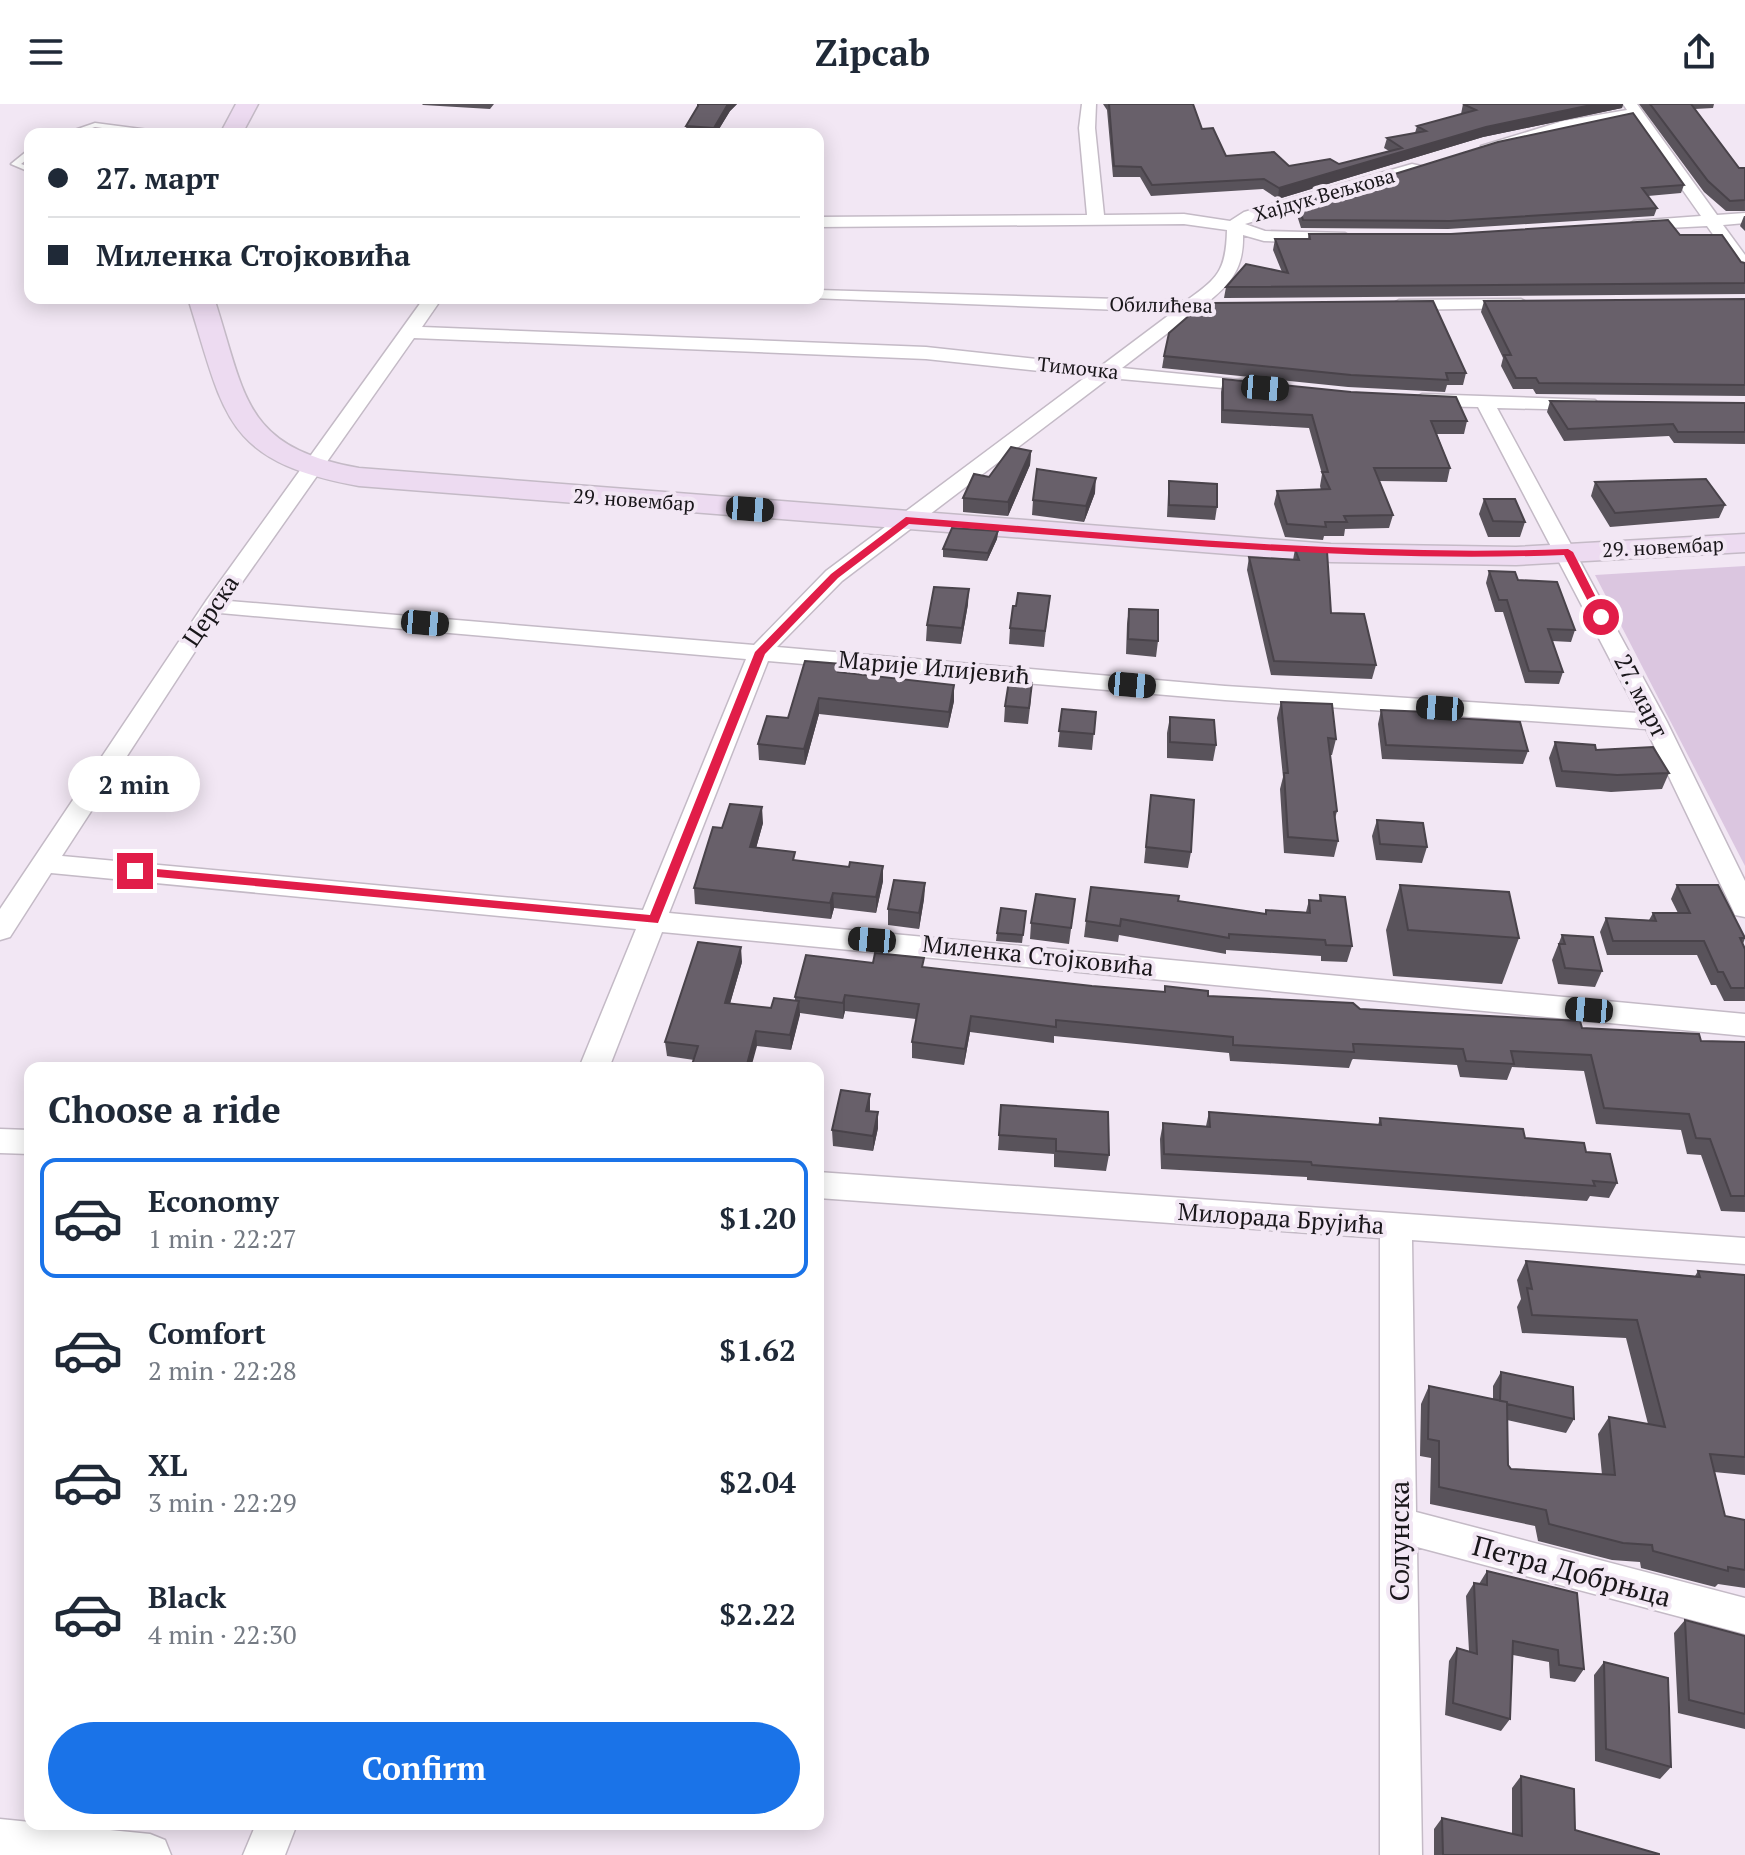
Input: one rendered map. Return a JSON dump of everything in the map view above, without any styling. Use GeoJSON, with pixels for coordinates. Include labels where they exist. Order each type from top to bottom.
{"type":"FeatureCollection","features":[{"type":"Feature","properties":{"kind":"main road"},"geometry":{"type":"LineString","coordinates":[[234,128],[247,104]]}},
{"type":"Feature","properties":{"kind":"main road","name":"29. новембар"},"geometry":{"type":"LineString","coordinates":[[203,304],[241,416],[263,441],[312,467],[405,483],[1331,553],[1464,556],[1745,543]]}},
{"type":"Feature","properties":{"kind":"street"},"geometry":{"type":"LineString","coordinates":[[1089,104],[1087,128],[1096,219]]}},
{"type":"Feature","properties":{"kind":"street"},"geometry":{"type":"LineString","coordinates":[[1471,151],[1633,109],[1745,267]]}},
{"type":"Feature","properties":{"kind":"street","name":"Хајдук Вељкова"},"geometry":{"type":"LineString","coordinates":[[824,222],[1198,220],[1235,227],[1238,221],[1250,216],[1428,164]]}},
{"type":"Feature","properties":{"kind":"street"},"geometry":{"type":"LineString","coordinates":[[1619,227],[1745,218]]}},
{"type":"Feature","properties":{"kind":"street"},"geometry":{"type":"LineString","coordinates":[[596,1062],[760,652],[834,576],[1222,283],[1231,271],[1237,243],[1235,227],[1264,236],[1359,238]]}},
{"type":"Feature","properties":{"kind":"street","name":"Обилићева"},"geometry":{"type":"LineString","coordinates":[[824,295],[1222,306]]}},
{"type":"Feature","properties":{"kind":"street","name":"Церска"},"geometry":{"type":"LineString","coordinates":[[0,930],[214,606],[429,304]]}},
{"type":"Feature","properties":{"kind":"street"},"geometry":{"type":"LineString","coordinates":[[1380,305],[1539,304]]}},
{"type":"Feature","properties":{"kind":"street","name":"Тимочка"},"geometry":{"type":"LineString","coordinates":[[411,332],[850,348],[1108,370],[1288,390]]}},
{"type":"Feature","properties":{"kind":"street"},"geometry":{"type":"LineString","coordinates":[[1409,399],[1608,404]]}},
{"type":"Feature","properties":{"kind":"street","name":"27. март"},"geometry":{"type":"LineString","coordinates":[[1485,403],[1568,552],[1745,908]]}},
{"type":"Feature","properties":{"kind":"street","name":"Марије Илијевић"},"geometry":{"type":"LineString","coordinates":[[214,606],[1225,693],[1655,722]]}},
{"type":"Feature","properties":{"kind":"street","name":"Миленка Стојковића"},"geometry":{"type":"LineString","coordinates":[[44,863],[1745,1025]]}},
{"type":"Feature","properties":{"kind":"street"},"geometry":{"type":"LineString","coordinates":[[0,1141],[24,1142]]}},
{"type":"Feature","properties":{"kind":"street","name":"Милорада Брујића"},"geometry":{"type":"LineString","coordinates":[[824,1185],[1745,1251]]}},
{"type":"Feature","properties":{"kind":"street","name":"Солунска"},"geometry":{"type":"LineString","coordinates":[[1396,1228],[1401,1855]]}},
{"type":"Feature","properties":{"kind":"street","name":"Петра Добрњца"},"geometry":{"type":"LineString","coordinates":[[1399,1525],[1745,1616]]}},
{"type":"Feature","properties":{"kind":"street"},"geometry":{"type":"LineString","coordinates":[[264,1855],[274,1830]]}},
{"type":"Feature","properties":{"kind":"street"},"geometry":{"type":"LineString","coordinates":[[0,1839],[150,1855]]}},
{"type":"Feature","properties":{"kind":"lane"},"geometry":{"type":"LineString","coordinates":[[86,128],[95,125],[116,128]]}},
{"type":"Feature","properties":{"kind":"lane"},"geometry":{"type":"LineString","coordinates":[[24,157],[15,164],[24,168]]}},
{"type":"Feature","properties":{"kind":"shaded area"},"geometry":{"type":"Polygon","coordinates":[[[1745,566],[1745,866],[1595,575],[1745,566]]]}},
{"type":"Feature","properties":{"kind":"building"},"geometry":{"type":"Polygon","coordinates":[[[698,104],[728,104],[714,128],[686,126],[698,104]]]}},
{"type":"Feature","properties":{"kind":"building"},"geometry":{"type":"Polygon","coordinates":[[[1109,104],[1193,104],[1202,129],[1213,128],[1226,156],[1274,152],[1289,166],[1330,159],[1339,164],[1402,148],[1387,138],[1426,131],[1417,126],[1476,110],[1463,104],[1596,104],[1486,127],[1279,188],[1264,179],[1152,185],[1141,167],[1114,166],[1109,104]]]}},
{"type":"Feature","properties":{"kind":"building"},"geometry":{"type":"Polygon","coordinates":[[[1650,104],[1691,104],[1739,168],[1745,168],[1745,200],[1730,201],[1708,181],[1650,104]]]}},
{"type":"Feature","properties":{"kind":"building"},"geometry":{"type":"Polygon","coordinates":[[[1633,113],[1684,185],[1642,188],[1657,208],[1450,221],[1303,220],[1298,204],[1498,142],[1633,113]]]}},
{"type":"Feature","properties":{"kind":"building"},"geometry":{"type":"Polygon","coordinates":[[[1668,220],[1680,235],[1722,235],[1741,262],[1745,263],[1745,283],[1226,287],[1246,264],[1288,273],[1275,239],[1310,239],[1309,234],[1451,234],[1668,220]]]}},
{"type":"Feature","properties":{"kind":"building"},"geometry":{"type":"Polygon","coordinates":[[[1745,299],[1745,385],[1539,383],[1536,378],[1516,378],[1504,355],[1511,355],[1484,301],[1745,299]]]}},
{"type":"Feature","properties":{"kind":"building"},"geometry":{"type":"Polygon","coordinates":[[[1433,301],[1466,373],[1446,373],[1448,380],[1351,375],[1164,356],[1169,333],[1199,307],[1206,309],[1212,303],[1433,301]]]}},
{"type":"Feature","properties":{"kind":"building"},"geometry":{"type":"Polygon","coordinates":[[[1223,379],[1351,392],[1456,397],[1467,421],[1431,421],[1450,468],[1374,468],[1393,515],[1344,516],[1347,522],[1325,522],[1326,527],[1287,524],[1277,491],[1330,489],[1322,472],[1328,472],[1312,415],[1223,410],[1223,379]]]}},
{"type":"Feature","properties":{"kind":"building"},"geometry":{"type":"Polygon","coordinates":[[[1550,401],[1745,403],[1745,432],[1678,432],[1673,424],[1568,429],[1550,401]]]}},
{"type":"Feature","properties":{"kind":"building"},"geometry":{"type":"Polygon","coordinates":[[[1011,447],[1031,451],[1008,502],[963,498],[974,474],[989,477],[1011,447]]]}},
{"type":"Feature","properties":{"kind":"building"},"geometry":{"type":"Polygon","coordinates":[[[1037,469],[1096,478],[1086,506],[1033,500],[1037,469]]]}},
{"type":"Feature","properties":{"kind":"building"},"geometry":{"type":"Polygon","coordinates":[[[1706,479],[1725,505],[1615,513],[1595,482],[1706,479]]]}},
{"type":"Feature","properties":{"kind":"building"},"geometry":{"type":"Polygon","coordinates":[[[1169,481],[1217,484],[1217,507],[1169,505],[1169,481]]]}},
{"type":"Feature","properties":{"kind":"building"},"geometry":{"type":"Polygon","coordinates":[[[1484,499],[1515,499],[1525,522],[1493,521],[1484,499]]]}},
{"type":"Feature","properties":{"kind":"building"},"geometry":{"type":"Polygon","coordinates":[[[952,528],[998,531],[988,553],[943,549],[952,528]]]}},
{"type":"Feature","properties":{"kind":"building"},"geometry":{"type":"Polygon","coordinates":[[[1295,549],[1327,551],[1331,613],[1364,614],[1376,665],[1274,661],[1249,557],[1299,560],[1295,549]]]}},
{"type":"Feature","properties":{"kind":"building"},"geometry":{"type":"Polygon","coordinates":[[[1489,571],[1515,572],[1518,580],[1557,582],[1575,630],[1548,629],[1563,672],[1529,671],[1507,600],[1499,600],[1489,571]]]}},
{"type":"Feature","properties":{"kind":"building"},"geometry":{"type":"Polygon","coordinates":[[[934,587],[969,589],[962,628],[927,625],[934,587]]]}},
{"type":"Feature","properties":{"kind":"building"},"geometry":{"type":"Polygon","coordinates":[[[1018,593],[1050,596],[1045,631],[1010,628],[1018,593]]]}},
{"type":"Feature","properties":{"kind":"building"},"geometry":{"type":"Polygon","coordinates":[[[1129,609],[1158,610],[1158,641],[1128,639],[1129,609]]]}},
{"type":"Feature","properties":{"kind":"building"},"geometry":{"type":"Polygon","coordinates":[[[805,661],[841,664],[838,672],[954,685],[949,712],[819,698],[804,749],[758,744],[767,716],[788,718],[805,661]]]}},
{"type":"Feature","properties":{"kind":"building"},"geometry":{"type":"Polygon","coordinates":[[[1009,681],[1032,683],[1029,708],[1005,706],[1009,681]]]}},
{"type":"Feature","properties":{"kind":"building"},"geometry":{"type":"Polygon","coordinates":[[[1281,702],[1332,704],[1336,739],[1328,738],[1338,841],[1288,837],[1284,773],[1288,773],[1281,702]]]}},
{"type":"Feature","properties":{"kind":"building"},"geometry":{"type":"Polygon","coordinates":[[[1062,709],[1096,712],[1094,734],[1059,731],[1062,709]]]}},
{"type":"Feature","properties":{"kind":"building"},"geometry":{"type":"Polygon","coordinates":[[[1381,710],[1451,713],[1452,718],[1520,722],[1528,751],[1386,745],[1381,710]]]}},
{"type":"Feature","properties":{"kind":"building"},"geometry":{"type":"Polygon","coordinates":[[[1170,717],[1214,720],[1216,745],[1170,742],[1170,717]]]}},
{"type":"Feature","properties":{"kind":"building"},"geometry":{"type":"Polygon","coordinates":[[[1555,742],[1595,745],[1596,750],[1653,747],[1669,773],[1617,775],[1562,771],[1555,742]]]}},
{"type":"Feature","properties":{"kind":"building"},"geometry":{"type":"Polygon","coordinates":[[[1151,795],[1194,800],[1191,852],[1146,847],[1151,795]]]}},
{"type":"Feature","properties":{"kind":"building"},"geometry":{"type":"Polygon","coordinates":[[[730,804],[762,807],[750,847],[795,852],[793,860],[849,867],[850,862],[883,866],[876,897],[833,893],[830,903],[694,888],[713,827],[722,828],[730,804]]]}},
{"type":"Feature","properties":{"kind":"building"},"geometry":{"type":"Polygon","coordinates":[[[1377,820],[1423,823],[1427,847],[1380,844],[1377,820]]]}},
{"type":"Feature","properties":{"kind":"building"},"geometry":{"type":"Polygon","coordinates":[[[894,880],[925,883],[919,913],[888,909],[894,880]]]}},
{"type":"Feature","properties":{"kind":"building"},"geometry":{"type":"Polygon","coordinates":[[[1400,885],[1509,892],[1519,938],[1408,930],[1400,885]]]}},
{"type":"Feature","properties":{"kind":"building"},"geometry":{"type":"Polygon","coordinates":[[[1677,885],[1718,885],[1745,938],[1740,938],[1745,949],[1745,988],[1731,988],[1723,972],[1718,972],[1704,941],[1613,941],[1606,918],[1656,921],[1653,913],[1690,913],[1677,885]]]}},
{"type":"Feature","properties":{"kind":"building"},"geometry":{"type":"Polygon","coordinates":[[[1091,887],[1179,896],[1178,901],[1266,914],[1266,910],[1310,913],[1309,900],[1321,901],[1320,895],[1345,897],[1352,946],[1326,945],[1325,940],[1229,934],[1229,938],[1121,919],[1120,926],[1086,921],[1091,887]]]}},
{"type":"Feature","properties":{"kind":"building"},"geometry":{"type":"Polygon","coordinates":[[[1036,894],[1075,899],[1071,928],[1031,923],[1036,894]]]}},
{"type":"Feature","properties":{"kind":"building"},"geometry":{"type":"Polygon","coordinates":[[[1001,908],[1026,911],[1023,935],[997,933],[1001,908]]]}},
{"type":"Feature","properties":{"kind":"building"},"geometry":{"type":"Polygon","coordinates":[[[1562,935],[1593,937],[1602,971],[1565,968],[1559,944],[1565,944],[1562,935]]]}},
{"type":"Feature","properties":{"kind":"building"},"geometry":{"type":"Polygon","coordinates":[[[698,942],[741,947],[725,1003],[771,1008],[774,998],[799,1001],[790,1035],[756,1031],[748,1062],[693,1062],[698,1046],[665,1042],[698,942]]]}},
{"type":"Feature","properties":{"kind":"building"},"geometry":{"type":"Polygon","coordinates":[[[875,953],[924,958],[922,967],[1092,986],[1165,992],[1165,986],[1208,991],[1208,996],[1353,1003],[1360,1009],[1580,1021],[1582,1028],[1699,1034],[1701,1041],[1745,1042],[1745,1196],[1731,1196],[1710,1139],[1696,1138],[1689,1114],[1604,1108],[1591,1055],[1511,1051],[1514,1064],[1466,1061],[1463,1049],[1353,1044],[1354,1052],[1233,1045],[1233,1037],[1056,1020],[1056,1027],[971,1016],[965,1049],[912,1042],[919,1004],[845,995],[843,1003],[795,997],[806,955],[873,963],[875,953]]]}},
{"type":"Feature","properties":{"kind":"building"},"geometry":{"type":"Polygon","coordinates":[[[841,1090],[870,1094],[866,1111],[878,1112],[873,1136],[832,1130],[841,1090]]]}},
{"type":"Feature","properties":{"kind":"building"},"geometry":{"type":"Polygon","coordinates":[[[1001,1105],[1108,1112],[1109,1155],[1056,1151],[1056,1139],[999,1135],[1001,1105]]]}},
{"type":"Feature","properties":{"kind":"building"},"geometry":{"type":"Polygon","coordinates":[[[1209,1112],[1381,1125],[1380,1118],[1523,1129],[1525,1138],[1584,1143],[1586,1152],[1610,1154],[1617,1183],[1593,1181],[1595,1186],[1312,1165],[1311,1162],[1164,1154],[1163,1123],[1210,1127],[1209,1112]]]}},
{"type":"Feature","properties":{"kind":"building"},"geometry":{"type":"Polygon","coordinates":[[[1526,1261],[1700,1277],[1698,1271],[1745,1275],[1745,1457],[1710,1454],[1725,1516],[1745,1520],[1745,1570],[1728,1567],[1728,1571],[1653,1551],[1652,1545],[1623,1543],[1549,1524],[1546,1510],[1439,1487],[1439,1441],[1428,1439],[1429,1386],[1507,1402],[1508,1465],[1511,1469],[1615,1475],[1609,1417],[1665,1427],[1637,1320],[1532,1315],[1527,1288],[1532,1289],[1526,1261]]]}},
{"type":"Feature","properties":{"kind":"building"},"geometry":{"type":"Polygon","coordinates":[[[1501,1372],[1573,1387],[1574,1419],[1500,1401],[1501,1372]]]}},
{"type":"Feature","properties":{"kind":"building"},"geometry":{"type":"Polygon","coordinates":[[[1487,1571],[1577,1593],[1584,1669],[1559,1665],[1558,1650],[1513,1641],[1510,1719],[1453,1703],[1457,1648],[1477,1654],[1474,1583],[1487,1585],[1487,1571]]]}},
{"type":"Feature","properties":{"kind":"building"},"geometry":{"type":"Polygon","coordinates":[[[1685,1620],[1745,1636],[1745,1714],[1689,1700],[1685,1620]]]}},
{"type":"Feature","properties":{"kind":"building"},"geometry":{"type":"Polygon","coordinates":[[[1604,1662],[1668,1678],[1671,1767],[1606,1749],[1604,1662]]]}},
{"type":"Feature","properties":{"kind":"building"},"geometry":{"type":"Polygon","coordinates":[[[1521,1776],[1574,1789],[1575,1830],[1659,1855],[1443,1855],[1442,1818],[1522,1836],[1521,1776]]]}},
{"type":"Feature","properties":{"kind":"route"},"geometry":{"type":"LineString","coordinates":[[135,871],[654,919],[760,652],[834,576],[906,520],[1331,553],[1516,556],[1568,552],[1601,617]]}}]}
